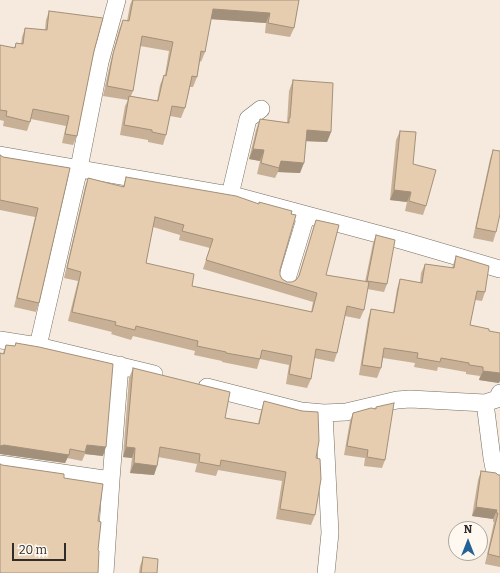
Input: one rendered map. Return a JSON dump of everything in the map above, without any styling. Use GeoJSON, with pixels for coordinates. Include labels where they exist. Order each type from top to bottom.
{"type":"FeatureCollection","features":[{"type":"Feature","properties":{"kind":"street"},"geometry":{"type":"LineString","coordinates":[[38,346],[79,168],[100,62],[117,0]]}},
{"type":"Feature","properties":{"kind":"street"},"geometry":{"type":"LineString","coordinates":[[230,195],[248,119],[261,109]]}},
{"type":"Feature","properties":{"kind":"street"},"geometry":{"type":"LineString","coordinates":[[0,155],[230,195],[404,241],[500,269]]}},
{"type":"Feature","properties":{"kind":"street"},"geometry":{"type":"LineString","coordinates":[[286,282],[306,216]]}},
{"type":"Feature","properties":{"kind":"street"},"geometry":{"type":"LineString","coordinates":[[0,340],[38,346],[166,376]]}},
{"type":"Feature","properties":{"kind":"street"},"geometry":{"type":"LineString","coordinates":[[105,573],[120,365]]}},
{"type":"Feature","properties":{"kind":"street"},"geometry":{"type":"LineString","coordinates":[[196,384],[301,411],[324,413],[346,412],[397,400],[410,399],[485,403],[496,399],[500,393]]}},
{"type":"Feature","properties":{"kind":"street"},"geometry":{"type":"LineString","coordinates":[[485,403],[494,468],[500,475]]}},
{"type":"Feature","properties":{"kind":"street"},"geometry":{"type":"LineString","coordinates":[[324,413],[330,533],[326,573]]}},
{"type":"Feature","properties":{"kind":"street"},"geometry":{"type":"LineString","coordinates":[[0,464],[111,480]]}},
{"type":"Feature","properties":{"kind":"building"},"geometry":{"type":"Polygon","coordinates":[[[133,0],[299,0],[294,28],[268,23],[270,13],[213,9],[205,52],[201,51],[197,77],[192,76],[185,108],[172,106],[166,135],[152,132],[152,130],[124,125],[129,96],[158,101],[164,75],[166,76],[173,42],[142,36],[133,91],[107,86],[113,54],[123,20],[129,21],[133,0]]]}},
{"type":"Feature","properties":{"kind":"building"},"geometry":{"type":"Polygon","coordinates":[[[49,11],[103,18],[94,51],[77,136],[65,134],[69,116],[33,109],[30,122],[6,116],[7,111],[0,110],[0,45],[15,48],[16,43],[23,44],[25,28],[47,30],[49,11]]]}},
{"type":"Feature","properties":{"kind":"building"},"geometry":{"type":"Polygon","coordinates":[[[293,80],[333,83],[331,132],[307,130],[304,163],[281,161],[279,168],[261,163],[264,150],[253,149],[260,119],[289,123],[293,80]]]}},
{"type":"Feature","properties":{"kind":"building"},"geometry":{"type":"Polygon","coordinates":[[[400,131],[416,132],[413,164],[436,170],[426,206],[409,201],[411,192],[394,190],[400,131]]]}},
{"type":"Feature","properties":{"kind":"building"},"geometry":{"type":"Polygon","coordinates":[[[493,150],[500,151],[500,214],[496,232],[476,228],[493,150]]]}},
{"type":"Feature","properties":{"kind":"building"},"geometry":{"type":"Polygon","coordinates":[[[0,155],[3,157],[70,168],[39,303],[17,298],[38,208],[0,200],[0,155]]]}},
{"type":"Feature","properties":{"kind":"building"},"geometry":{"type":"Polygon","coordinates":[[[126,177],[236,196],[259,204],[259,202],[292,211],[291,214],[296,215],[280,270],[282,279],[287,282],[296,280],[299,276],[316,220],[339,225],[326,275],[369,282],[364,310],[347,306],[337,353],[316,349],[311,379],[289,374],[292,356],[262,350],[260,359],[226,353],[197,346],[198,341],[136,326],[135,330],[115,325],[116,322],[72,312],[81,272],[67,268],[88,178],[124,187],[126,177]],[[155,217],[146,263],[194,274],[192,286],[312,312],[317,293],[206,260],[213,239],[182,231],[184,225],[155,217]]]}},
{"type":"Feature","properties":{"kind":"building"},"geometry":{"type":"Polygon","coordinates":[[[376,235],[395,240],[387,284],[367,281],[376,235]]]}},
{"type":"Feature","properties":{"kind":"building"},"geometry":{"type":"Polygon","coordinates":[[[456,256],[489,266],[485,292],[477,291],[470,325],[500,333],[500,373],[483,371],[483,367],[469,365],[469,363],[441,358],[440,362],[417,358],[418,353],[384,348],[381,368],[362,365],[371,309],[394,313],[400,279],[422,283],[425,264],[454,268],[456,256]]]}},
{"type":"Feature","properties":{"kind":"building"},"geometry":{"type":"Polygon","coordinates":[[[16,343],[113,364],[106,447],[87,445],[85,452],[70,449],[69,455],[4,445],[0,446],[0,353],[4,354],[6,345],[15,346],[16,343]]]}},
{"type":"Feature","properties":{"kind":"building"},"geometry":{"type":"Polygon","coordinates":[[[133,368],[230,392],[225,418],[259,424],[264,401],[302,411],[318,412],[319,441],[316,458],[320,459],[321,479],[315,515],[280,509],[286,472],[221,460],[220,466],[199,462],[200,454],[160,447],[157,466],[134,463],[135,448],[126,447],[133,368]]]}},
{"type":"Feature","properties":{"kind":"building"},"geometry":{"type":"Polygon","coordinates":[[[394,403],[385,460],[367,457],[368,450],[347,446],[353,413],[371,408],[376,409],[376,407],[394,403]]]}},
{"type":"Feature","properties":{"kind":"building"},"geometry":{"type":"Polygon","coordinates":[[[0,464],[64,474],[64,478],[103,484],[98,521],[101,522],[98,550],[98,573],[0,573],[0,464]]]}},
{"type":"Feature","properties":{"kind":"building"},"geometry":{"type":"Polygon","coordinates":[[[481,471],[500,475],[500,557],[488,554],[498,513],[496,513],[497,510],[476,507],[481,471]]]}},
{"type":"Feature","properties":{"kind":"building"},"geometry":{"type":"Polygon","coordinates":[[[143,557],[158,559],[157,573],[141,573],[143,557]]]}}]}
